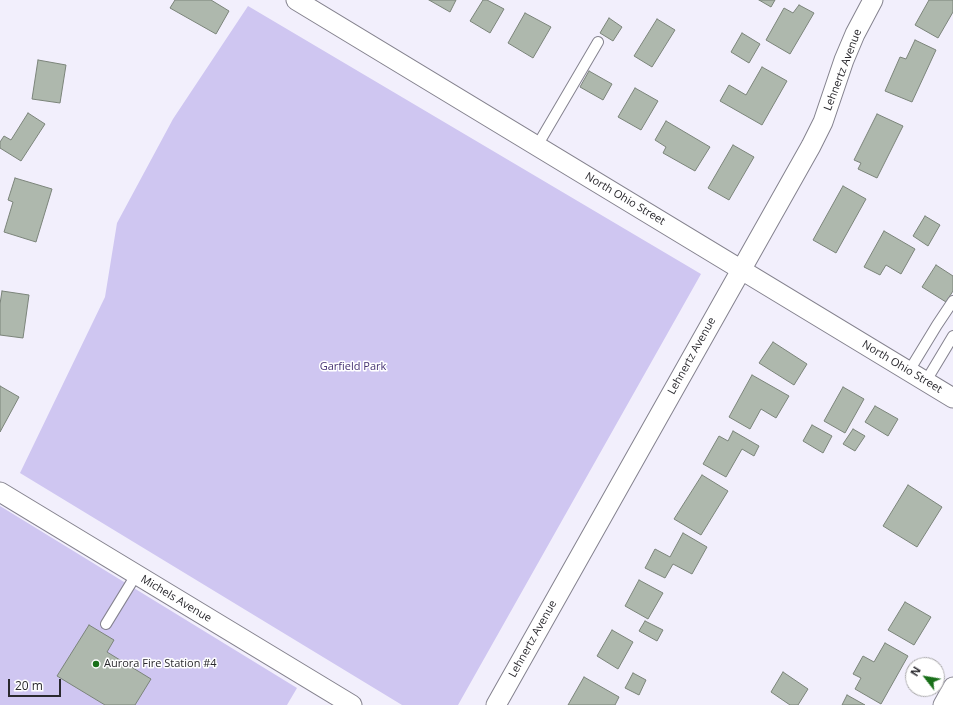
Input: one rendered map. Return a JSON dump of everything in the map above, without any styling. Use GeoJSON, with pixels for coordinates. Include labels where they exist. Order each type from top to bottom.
{"type":"FeatureCollection","features":[{"type":"Feature","properties":{"kind":"street","name":"North Ohio Street"},"geometry":{"type":"LineString","coordinates":[[296,0],[953,398]]}},
{"type":"Feature","properties":{"kind":"street","name":"Lehnertz Avenue"},"geometry":{"type":"LineString","coordinates":[[496,705],[811,146],[823,122],[844,60],[872,0]]}},
{"type":"Feature","properties":{"kind":"street","name":"Michels Avenue"},"geometry":{"type":"LineString","coordinates":[[0,492],[352,705]]}},
{"type":"Feature","properties":{"kind":"street"},"geometry":{"type":"LineString","coordinates":[[943,705],[953,687]]}},
{"type":"Feature","properties":{"kind":"lane"},"geometry":{"type":"LineString","coordinates":[[537,146],[598,42]]}},
{"type":"Feature","properties":{"kind":"lane"},"geometry":{"type":"LineString","coordinates":[[909,371],[953,301]]}},
{"type":"Feature","properties":{"kind":"lane"},"geometry":{"type":"LineString","coordinates":[[926,381],[953,336]]}},
{"type":"Feature","properties":{"kind":"lane"},"geometry":{"type":"LineString","coordinates":[[106,624],[136,575]]}},
{"type":"Feature","properties":{"kind":"green space","name":"Garfield Park"},"geometry":{"type":"Polygon","coordinates":[[[248,6],[701,274],[458,705],[402,705],[20,473],[105,297],[117,223],[173,119],[248,6]]]}},
{"type":"Feature","properties":{"kind":"green space"},"geometry":{"type":"Polygon","coordinates":[[[0,506],[297,688],[287,705],[0,705],[0,506]]]}},
{"type":"Feature","properties":{"kind":"building"},"geometry":{"type":"Polygon","coordinates":[[[175,0],[211,0],[229,11],[216,34],[170,8],[175,0]]]}},
{"type":"Feature","properties":{"kind":"building"},"geometry":{"type":"Polygon","coordinates":[[[429,0],[456,0],[450,12],[429,0]]]}},
{"type":"Feature","properties":{"kind":"building"},"geometry":{"type":"Polygon","coordinates":[[[483,0],[487,0],[504,9],[490,33],[470,21],[483,0]]]}},
{"type":"Feature","properties":{"kind":"building"},"geometry":{"type":"Polygon","coordinates":[[[759,0],[775,0],[771,7],[759,0]]]}},
{"type":"Feature","properties":{"kind":"building"},"geometry":{"type":"Polygon","coordinates":[[[929,0],[953,0],[953,12],[938,38],[915,25],[929,0]]]}},
{"type":"Feature","properties":{"kind":"building"},"geometry":{"type":"Polygon","coordinates":[[[799,5],[814,13],[790,54],[766,40],[784,8],[793,13],[799,5]]]}},
{"type":"Feature","properties":{"kind":"building"},"geometry":{"type":"Polygon","coordinates":[[[525,13],[551,27],[533,58],[508,43],[525,13]]]}},
{"type":"Feature","properties":{"kind":"building"},"geometry":{"type":"Polygon","coordinates":[[[609,18],[622,27],[613,41],[600,33],[609,18]]]}},
{"type":"Feature","properties":{"kind":"building"},"geometry":{"type":"Polygon","coordinates":[[[657,19],[675,30],[652,67],[634,56],[657,19]]]}},
{"type":"Feature","properties":{"kind":"building"},"geometry":{"type":"Polygon","coordinates":[[[742,33],[760,44],[749,63],[731,52],[742,33]]]}},
{"type":"Feature","properties":{"kind":"building"},"geometry":{"type":"Polygon","coordinates":[[[915,40],[936,50],[912,102],[885,91],[900,57],[906,59],[915,40]]]}},
{"type":"Feature","properties":{"kind":"building"},"geometry":{"type":"Polygon","coordinates":[[[38,60],[66,65],[60,103],[32,99],[38,60]]]}},
{"type":"Feature","properties":{"kind":"building"},"geometry":{"type":"Polygon","coordinates":[[[762,67],[787,81],[762,125],[720,101],[729,85],[746,95],[762,67]]]}},
{"type":"Feature","properties":{"kind":"building"},"geometry":{"type":"Polygon","coordinates":[[[589,71],[612,84],[603,100],[580,87],[589,71]]]}},
{"type":"Feature","properties":{"kind":"building"},"geometry":{"type":"Polygon","coordinates":[[[635,88],[658,101],[641,130],[618,117],[635,88]]]}},
{"type":"Feature","properties":{"kind":"building"},"geometry":{"type":"Polygon","coordinates":[[[28,113],[45,124],[21,161],[0,148],[0,142],[4,136],[11,140],[28,113]]]}},
{"type":"Feature","properties":{"kind":"building"},"geometry":{"type":"Polygon","coordinates":[[[877,114],[903,126],[877,178],[858,169],[861,163],[854,160],[877,114]]]}},
{"type":"Feature","properties":{"kind":"building"},"geometry":{"type":"Polygon","coordinates":[[[666,121],[710,147],[695,171],[663,153],[666,147],[655,140],[666,121]]]}},
{"type":"Feature","properties":{"kind":"building"},"geometry":{"type":"Polygon","coordinates":[[[733,145],[754,157],[729,200],[708,188],[733,145]]]}},
{"type":"Feature","properties":{"kind":"building"},"geometry":{"type":"Polygon","coordinates":[[[15,178],[52,189],[36,242],[4,232],[13,202],[8,200],[15,178]]]}},
{"type":"Feature","properties":{"kind":"building"},"geometry":{"type":"Polygon","coordinates":[[[843,186],[866,199],[836,253],[813,240],[843,186]]]}},
{"type":"Feature","properties":{"kind":"building"},"geometry":{"type":"Polygon","coordinates":[[[925,216],[940,225],[928,246],[913,236],[925,216]]]}},
{"type":"Feature","properties":{"kind":"building"},"geometry":{"type":"Polygon","coordinates":[[[884,231],[915,249],[901,274],[886,265],[880,275],[864,267],[884,231]]]}},
{"type":"Feature","properties":{"kind":"building"},"geometry":{"type":"Polygon","coordinates":[[[936,265],[953,276],[953,291],[946,302],[922,287],[936,265]]]}},
{"type":"Feature","properties":{"kind":"building"},"geometry":{"type":"Polygon","coordinates":[[[2,291],[29,295],[23,338],[0,335],[0,304],[2,291]]]}},
{"type":"Feature","properties":{"kind":"building"},"geometry":{"type":"Polygon","coordinates":[[[773,342],[807,364],[794,385],[759,363],[773,342]]]}},
{"type":"Feature","properties":{"kind":"building"},"geometry":{"type":"Polygon","coordinates":[[[752,375],[789,396],[776,418],[761,409],[750,429],[729,417],[752,375]]]}},
{"type":"Feature","properties":{"kind":"building"},"geometry":{"type":"Polygon","coordinates":[[[0,386],[19,397],[0,432],[0,386]]]}},
{"type":"Feature","properties":{"kind":"building"},"geometry":{"type":"Polygon","coordinates":[[[843,387],[864,399],[845,433],[824,421],[843,387]]]}},
{"type":"Feature","properties":{"kind":"building"},"geometry":{"type":"Polygon","coordinates":[[[875,406],[898,419],[888,436],[865,422],[875,406]]]}},
{"type":"Feature","properties":{"kind":"building"},"geometry":{"type":"Polygon","coordinates":[[[812,425],[832,436],[823,453],[803,441],[812,425]]]}},
{"type":"Feature","properties":{"kind":"building"},"geometry":{"type":"Polygon","coordinates":[[[853,429],[865,436],[855,451],[843,444],[853,429]]]}},
{"type":"Feature","properties":{"kind":"building"},"geometry":{"type":"Polygon","coordinates":[[[733,431],[759,446],[754,456],[742,449],[726,477],[703,464],[719,436],[728,441],[733,431]]]}},
{"type":"Feature","properties":{"kind":"building"},"geometry":{"type":"Polygon","coordinates":[[[702,475],[728,491],[701,535],[674,519],[702,475]]]}},
{"type":"Feature","properties":{"kind":"building"},"geometry":{"type":"Polygon","coordinates":[[[908,485],[942,507],[917,547],[883,526],[908,485]]]}},
{"type":"Feature","properties":{"kind":"building"},"geometry":{"type":"Polygon","coordinates":[[[683,533],[707,547],[692,574],[673,564],[665,578],[645,568],[655,549],[670,557],[683,533]]]}},
{"type":"Feature","properties":{"kind":"building"},"geometry":{"type":"Polygon","coordinates":[[[639,580],[663,593],[648,619],[625,606],[639,580]]]}},
{"type":"Feature","properties":{"kind":"building"},"geometry":{"type":"Polygon","coordinates":[[[905,602],[931,617],[914,645],[888,630],[905,602]]]}},
{"type":"Feature","properties":{"kind":"building"},"geometry":{"type":"Polygon","coordinates":[[[645,621],[663,630],[657,641],[639,631],[645,621]]]}},
{"type":"Feature","properties":{"kind":"building","name":"Aurora Fire Station #4"},"geometry":{"type":"Polygon","coordinates":[[[89,625],[114,640],[107,652],[151,679],[135,705],[105,705],[57,676],[89,625]]]}},
{"type":"Feature","properties":{"kind":"building"},"geometry":{"type":"Polygon","coordinates":[[[612,630],[633,642],[618,669],[597,656],[612,630]]]}},
{"type":"Feature","properties":{"kind":"building"},"geometry":{"type":"Polygon","coordinates":[[[885,643],[908,656],[905,657],[905,661],[881,704],[855,689],[861,678],[853,674],[863,656],[874,662],[885,643]]]}},
{"type":"Feature","properties":{"kind":"building"},"geometry":{"type":"Polygon","coordinates":[[[783,672],[808,689],[798,705],[790,705],[771,692],[783,672]]]}},
{"type":"Feature","properties":{"kind":"building"},"geometry":{"type":"Polygon","coordinates":[[[633,673],[646,680],[639,695],[625,688],[633,673]]]}},
{"type":"Feature","properties":{"kind":"building"},"geometry":{"type":"Polygon","coordinates":[[[584,677],[619,697],[615,705],[568,705],[584,677]]]}},
{"type":"Feature","properties":{"kind":"building"},"geometry":{"type":"Polygon","coordinates":[[[847,695],[865,705],[842,705],[847,695]]]}},
{"type":"Feature","properties":{"kind":"place","name":"Aurora Fire Station #4"},"geometry":{"type":"Point","coordinates":[96,664]}}]}
